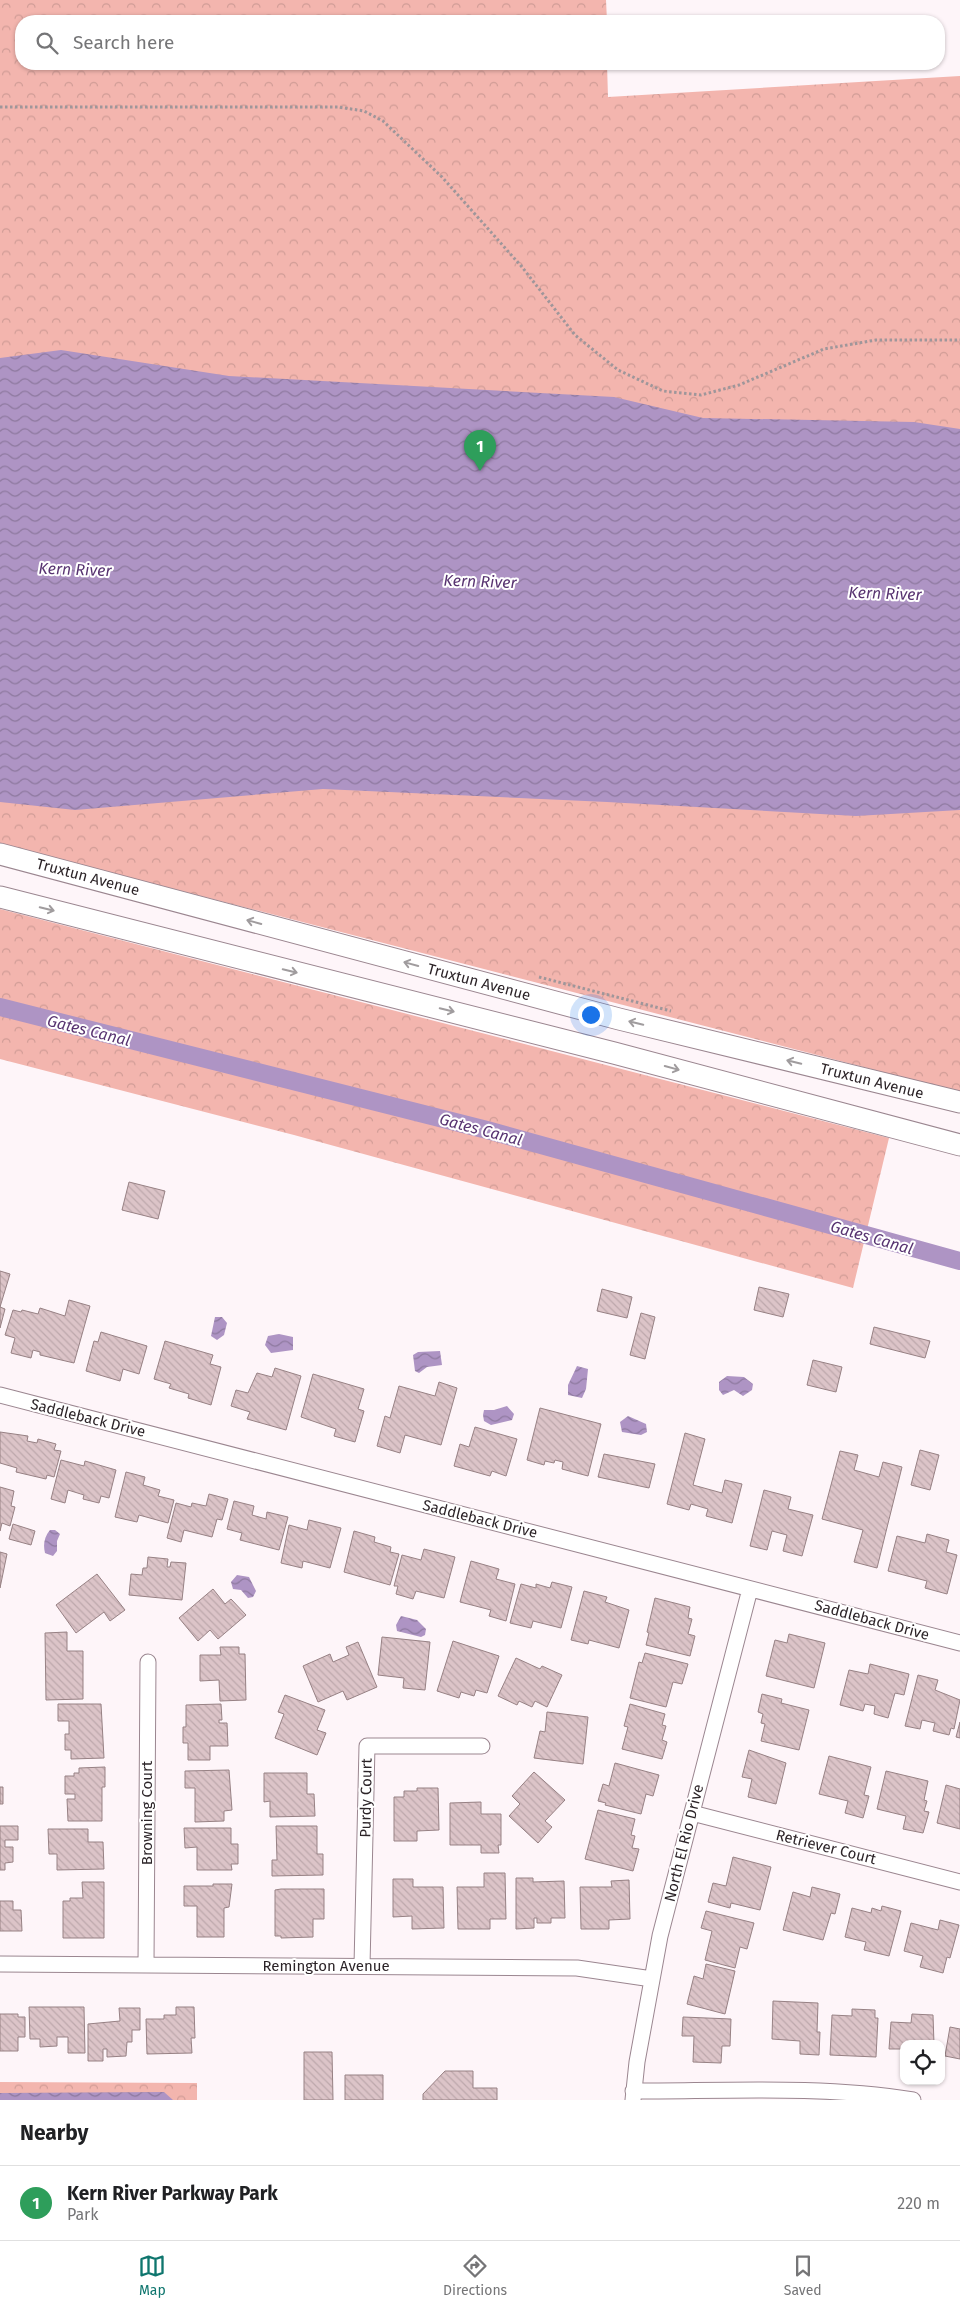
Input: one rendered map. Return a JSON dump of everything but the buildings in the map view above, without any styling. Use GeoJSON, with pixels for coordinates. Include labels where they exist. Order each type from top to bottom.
{"type":"FeatureCollection","features":[{"type":"Feature","properties":{"kind":"main road","name":"Truxtun Avenue"},"geometry":{"type":"LineString","coordinates":[[0,854],[619,1019],[960,1102]]}},
{"type":"Feature","properties":{"kind":"main road"},"geometry":{"type":"LineString","coordinates":[[0,897],[614,1053],[960,1145]]}},
{"type":"Feature","properties":{"kind":"street","name":"Saddleback Drive"},"geometry":{"type":"LineString","coordinates":[[0,1395],[960,1643]]}},
{"type":"Feature","properties":{"kind":"street","name":"North El Rio Drive"},"geometry":{"type":"LineString","coordinates":[[633,2095],[652,1979],[692,1813],[750,1589]]}},
{"type":"Feature","properties":{"kind":"street","name":"Browning Court"},"geometry":{"type":"LineString","coordinates":[[146,1965],[148,1662]]}},
{"type":"Feature","properties":{"kind":"street","name":"Purdy Court"},"geometry":{"type":"LineString","coordinates":[[362,1966],[367,1746],[482,1746]]}},
{"type":"Feature","properties":{"kind":"street","name":"Retriever Court"},"geometry":{"type":"LineString","coordinates":[[692,1813],[960,1882]]}},
{"type":"Feature","properties":{"kind":"street","name":"Remington Avenue"},"geometry":{"type":"LineString","coordinates":[[0,1964],[577,1968],[652,1979]]}},
{"type":"Feature","properties":{"kind":"street"},"geometry":{"type":"LineString","coordinates":[[633,2095],[797,2092],[860,2094],[912,2100]]}},
{"type":"Feature","properties":{"kind":"path"},"geometry":{"type":"LineString","coordinates":[[0,106],[338,107],[364,111],[383,121],[442,176],[522,267],[574,335],[618,370],[663,391],[701,395],[739,386],[824,349],[876,340],[960,340]]}},
{"type":"Feature","properties":{"kind":"green space"},"geometry":{"type":"Polygon","coordinates":[[[0,0],[606,0],[607,15],[15,15],[15,70],[607,70],[608,97],[960,76],[960,1092],[0,844],[0,0]]]}},
{"type":"Feature","properties":{"kind":"green space"},"geometry":{"type":"Polygon","coordinates":[[[0,909],[889,1138],[853,1288],[294,1135],[0,1059],[0,909]]]}},
{"type":"Feature","properties":{"kind":"green space"},"geometry":{"type":"Polygon","coordinates":[[[0,2082],[197,2083],[197,2100],[0,2100],[0,2082]]]}},
{"type":"Feature","properties":{"kind":"water","name":"Kern River"},"geometry":{"type":"Polygon","coordinates":[[[61,350],[229,376],[614,397],[703,418],[914,422],[960,429],[960,810],[856,816],[323,789],[75,810],[0,802],[0,358],[61,350]]]}},
{"type":"Feature","properties":{"kind":"water"},"geometry":{"type":"Polygon","coordinates":[[[215,1317],[222,1317],[227,1323],[224,1335],[217,1340],[211,1336],[215,1317]]]}},
{"type":"Feature","properties":{"kind":"water"},"geometry":{"type":"Polygon","coordinates":[[[279,1334],[293,1337],[293,1350],[271,1353],[265,1345],[268,1336],[279,1334]]]}},
{"type":"Feature","properties":{"kind":"water"},"geometry":{"type":"Polygon","coordinates":[[[440,1351],[442,1365],[427,1367],[419,1373],[415,1371],[413,1355],[418,1352],[440,1351]]]}},
{"type":"Feature","properties":{"kind":"water"},"geometry":{"type":"Polygon","coordinates":[[[577,1366],[588,1369],[586,1389],[582,1398],[568,1395],[568,1385],[577,1366]]]}},
{"type":"Feature","properties":{"kind":"water"},"geometry":{"type":"Polygon","coordinates":[[[727,1376],[744,1377],[753,1384],[752,1390],[743,1396],[734,1390],[723,1395],[719,1390],[719,1382],[727,1376]]]}},
{"type":"Feature","properties":{"kind":"water"},"geometry":{"type":"Polygon","coordinates":[[[507,1406],[514,1414],[512,1420],[491,1425],[484,1421],[484,1410],[494,1410],[507,1406]]]}},
{"type":"Feature","properties":{"kind":"water"},"geometry":{"type":"Polygon","coordinates":[[[628,1416],[646,1424],[647,1432],[641,1435],[622,1432],[620,1422],[628,1416]]]}},
{"type":"Feature","properties":{"kind":"water"},"geometry":{"type":"Polygon","coordinates":[[[50,1530],[55,1530],[60,1534],[57,1541],[57,1551],[53,1556],[45,1553],[44,1550],[45,1538],[50,1530]]]}},
{"type":"Feature","properties":{"kind":"water"},"geometry":{"type":"Polygon","coordinates":[[[237,1575],[249,1577],[256,1591],[253,1597],[248,1598],[241,1590],[233,1589],[231,1582],[237,1575]]]}},
{"type":"Feature","properties":{"kind":"water"},"geometry":{"type":"Polygon","coordinates":[[[401,1616],[417,1620],[426,1629],[425,1635],[421,1637],[397,1631],[396,1625],[401,1616]]]}},
{"type":"Feature","properties":{"kind":"water"},"geometry":{"type":"Polygon","coordinates":[[[164,2092],[173,2100],[0,2100],[0,2093],[164,2092]]]}},
{"type":"Feature","properties":{"kind":"waterway","name":"Gates Canal"},"geometry":{"type":"LineString","coordinates":[[0,1007],[487,1130],[960,1261]]}},
{"type":"Feature","properties":{"kind":"place","name":"Kern River Parkway Park"},"geometry":{"type":"Point","coordinates":[480,471]}}]}
